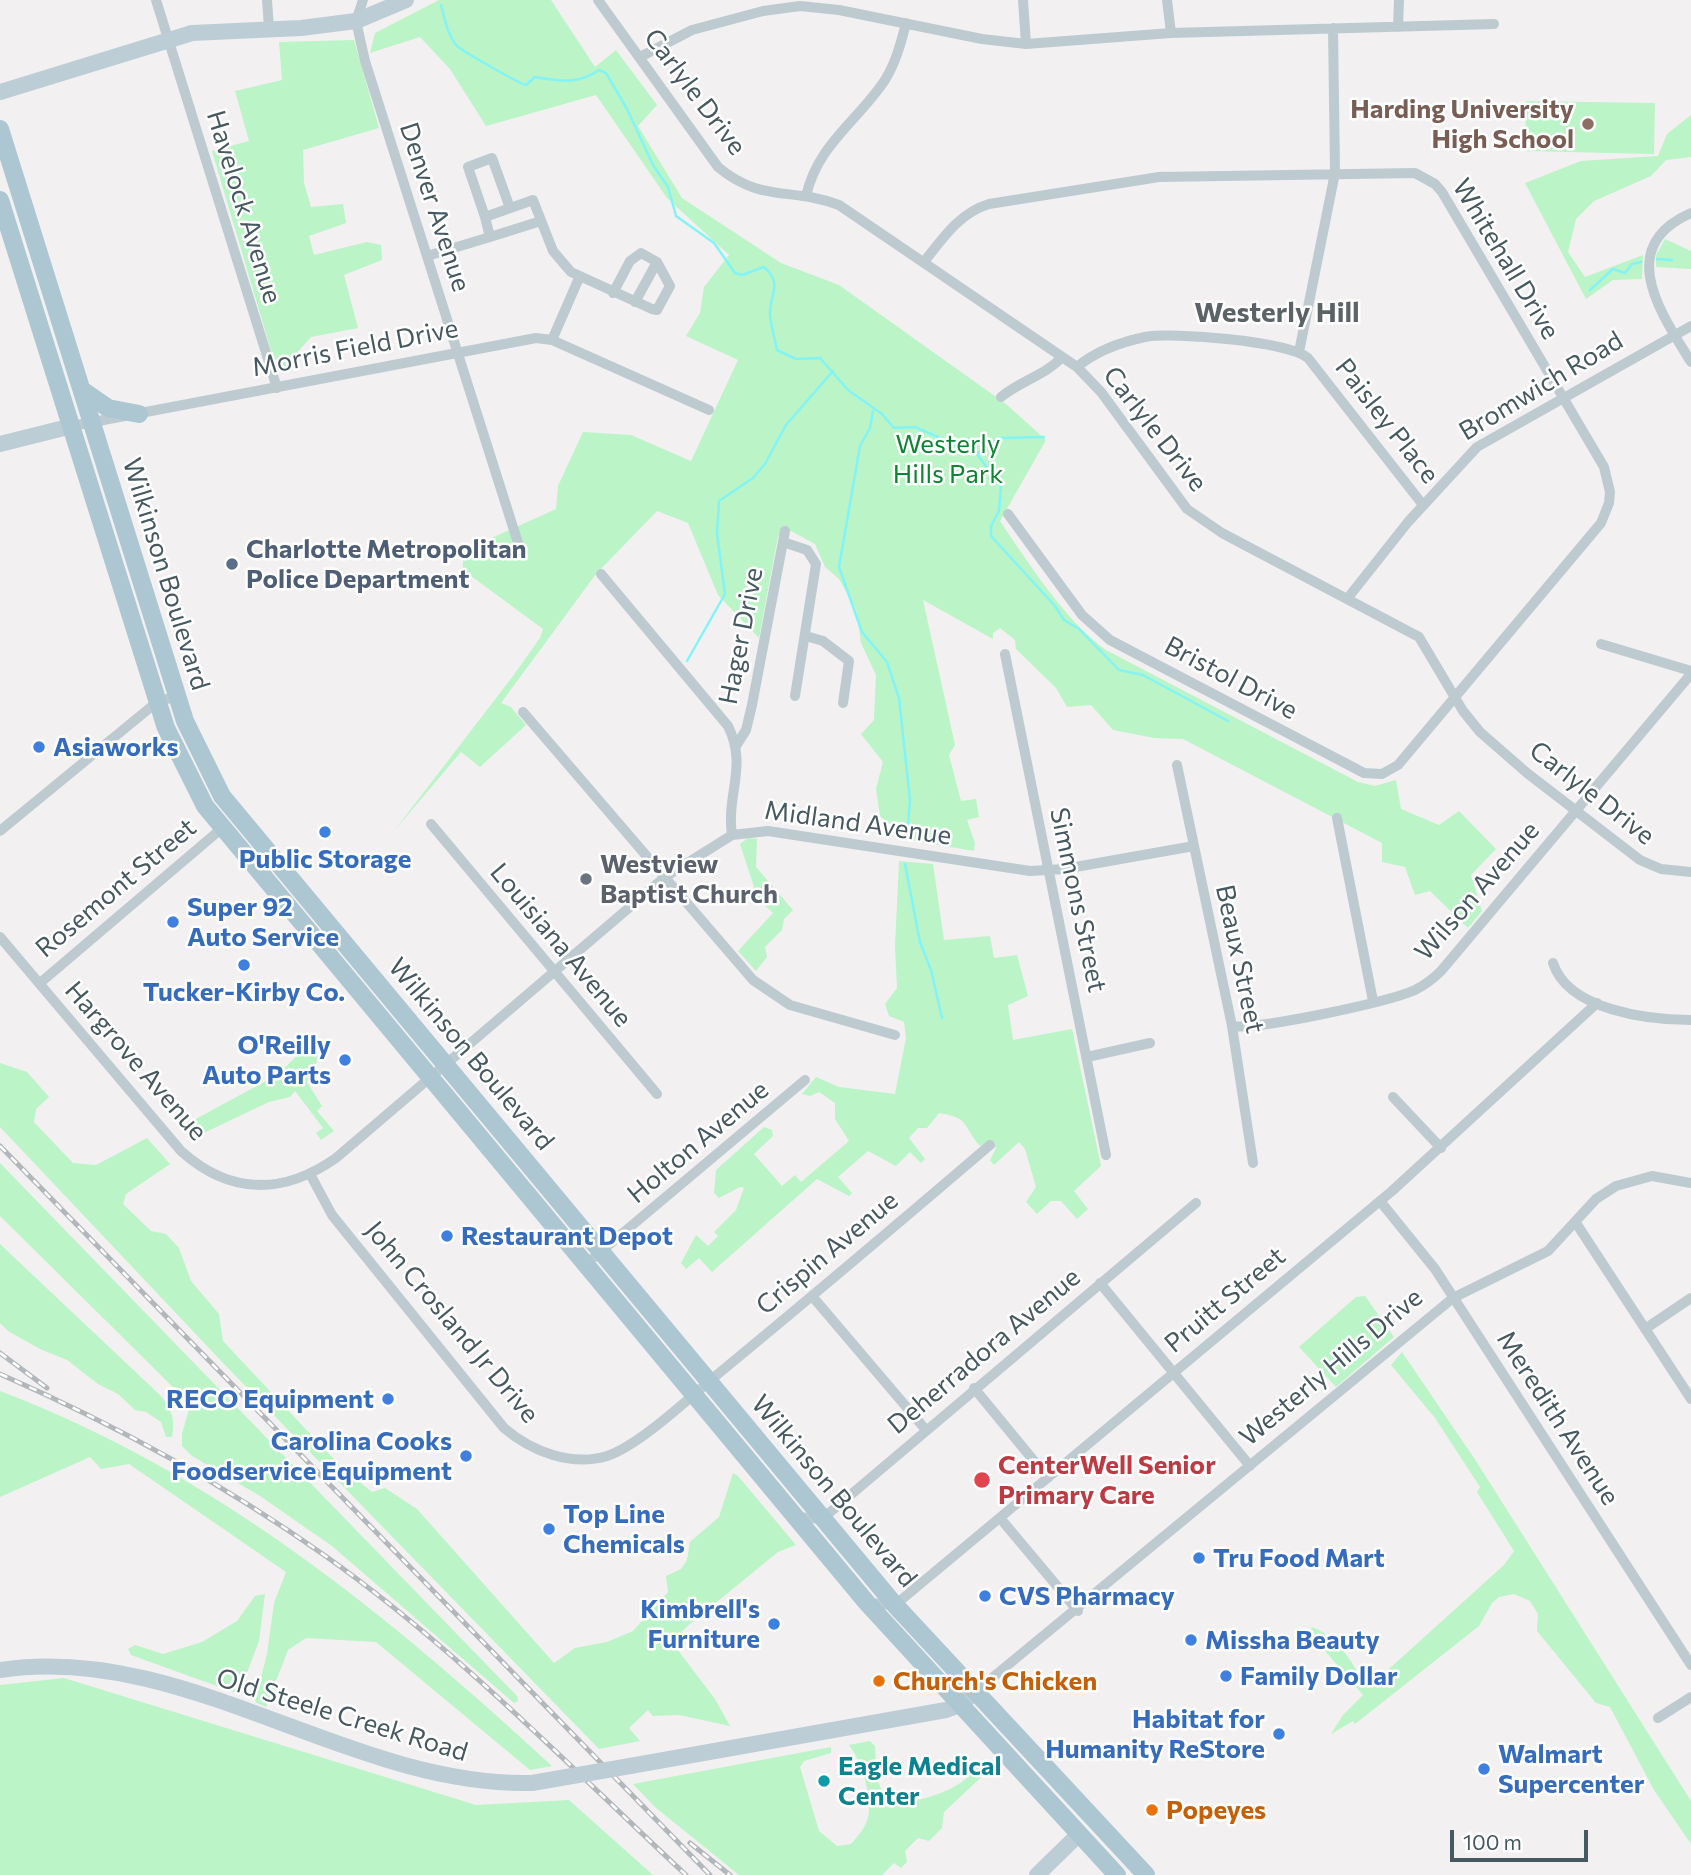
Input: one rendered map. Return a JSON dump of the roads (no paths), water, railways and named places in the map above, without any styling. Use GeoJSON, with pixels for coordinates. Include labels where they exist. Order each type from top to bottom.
{"type":"FeatureCollection","features":[{"type":"Feature","properties":{"kind":"main road"},"geometry":{"type":"LineString","coordinates":[[0,92],[192,33],[356,21],[399,1]]}},
{"type":"Feature","properties":{"kind":"main road","name":"Wilkinson Boulevard"},"geometry":{"type":"LineString","coordinates":[[0,129],[177,696],[194,745],[222,796],[895,1605],[1146,1875]]}},
{"type":"Feature","properties":{"kind":"main road","name":"Wilkinson Boulevard"},"geometry":{"type":"LineString","coordinates":[[0,201],[157,702],[188,777],[221,829],[432,1078],[867,1603],[1116,1875]]}},
{"type":"Feature","properties":{"kind":"main road"},"geometry":{"type":"LineString","coordinates":[[82,390],[108,408],[139,415]]}},
{"type":"Feature","properties":{"kind":"main road","name":"Morris Field Drive"},"geometry":{"type":"LineString","coordinates":[[0,444],[72,426]]}},
{"type":"Feature","properties":{"kind":"main road","name":"Old Steele Creek Road"},"geometry":{"type":"LineString","coordinates":[[0,1670],[61,1665],[111,1671],[205,1698],[427,1770],[482,1782],[532,1783],[840,1731],[960,1705]]}},
{"type":"Feature","properties":{"kind":"main road","name":"Westerly Hills Drive"},"geometry":{"type":"LineString","coordinates":[[960,1705],[975,1692]]}},
{"type":"Feature","properties":{"kind":"main road"},"geometry":{"type":"LineString","coordinates":[[1037,1875],[1079,1834],[1086,1831],[1094,1835],[1132,1875]]}},
{"type":"Feature","properties":{"kind":"street","name":"Havelock Avenue"},"geometry":{"type":"LineString","coordinates":[[156,0],[277,388]]}},
{"type":"Feature","properties":{"kind":"street"},"geometry":{"type":"LineString","coordinates":[[267,0],[269,28]]}},
{"type":"Feature","properties":{"kind":"street"},"geometry":{"type":"LineString","coordinates":[[356,21],[363,0]]}},
{"type":"Feature","properties":{"kind":"street","name":"Carlyle Drive"},"geometry":{"type":"LineString","coordinates":[[598,0],[718,167],[733,179],[756,190],[806,196],[839,205],[1077,367],[1101,392],[1187,509],[1222,533],[1419,637],[1455,698],[1480,732],[1575,811],[1640,860],[1661,869],[1691,872]]}},
{"type":"Feature","properties":{"kind":"street"},"geometry":{"type":"LineString","coordinates":[[1023,0],[1026,44]]}},
{"type":"Feature","properties":{"kind":"street"},"geometry":{"type":"LineString","coordinates":[[1167,0],[1171,33]]}},
{"type":"Feature","properties":{"kind":"street"},"geometry":{"type":"LineString","coordinates":[[1398,27],[1399,0]]}},
{"type":"Feature","properties":{"kind":"street"},"geometry":{"type":"LineString","coordinates":[[639,57],[692,30],[782,8],[816,7],[1026,44],[1171,33],[1494,24]]}},
{"type":"Feature","properties":{"kind":"street","name":"Denver Avenue"},"geometry":{"type":"LineString","coordinates":[[356,21],[365,61],[519,546]]}},
{"type":"Feature","properties":{"kind":"street"},"geometry":{"type":"LineString","coordinates":[[806,196],[816,163],[886,78],[900,50],[906,23]]}},
{"type":"Feature","properties":{"kind":"street"},"geometry":{"type":"LineString","coordinates":[[1299,352],[1335,173],[1333,28]]}},
{"type":"Feature","properties":{"kind":"street"},"geometry":{"type":"LineString","coordinates":[[490,237],[468,167],[492,158],[510,208]]}},
{"type":"Feature","properties":{"kind":"street","name":"Whitehall Drive"},"geometry":{"type":"LineString","coordinates":[[924,262],[958,222],[973,210],[989,204],[1159,177],[1407,172],[1435,184],[1604,467],[1610,492],[1606,514],[1455,698]]}},
{"type":"Feature","properties":{"kind":"street"},"geometry":{"type":"LineString","coordinates":[[485,217],[533,200],[552,251],[579,278],[613,293],[657,310],[670,286],[657,262],[641,253],[636,254],[613,293]]}},
{"type":"Feature","properties":{"kind":"street"},"geometry":{"type":"LineString","coordinates":[[1691,213],[1675,221],[1661,233],[1649,265],[1653,293],[1691,362]]}},
{"type":"Feature","properties":{"kind":"street"},"geometry":{"type":"LineString","coordinates":[[426,256],[541,221]]}},
{"type":"Feature","properties":{"kind":"street"},"geometry":{"type":"LineString","coordinates":[[635,302],[657,262]]}},
{"type":"Feature","properties":{"kind":"street"},"geometry":{"type":"LineString","coordinates":[[552,340],[579,278]]}},
{"type":"Feature","properties":{"kind":"street","name":"Bromwich Road"},"geometry":{"type":"LineString","coordinates":[[1347,598],[1423,505],[1477,447],[1691,326]]}},
{"type":"Feature","properties":{"kind":"street","name":"Paisley Place"},"geometry":{"type":"LineString","coordinates":[[1077,367],[1094,354],[1124,343],[1161,336],[1262,344],[1299,352],[1308,358],[1423,505]]}},
{"type":"Feature","properties":{"kind":"street","name":"Morris Field Drive"},"geometry":{"type":"LineString","coordinates":[[72,426],[529,338],[552,340],[709,410]]}},
{"type":"Feature","properties":{"kind":"street"},"geometry":{"type":"LineString","coordinates":[[1001,397],[1018,383],[1054,365],[1062,357]]}},
{"type":"Feature","properties":{"kind":"street","name":"Bristol Drive"},"geometry":{"type":"LineString","coordinates":[[1008,514],[1082,615],[1100,634],[1364,773],[1382,774],[1398,765],[1455,698]]}},
{"type":"Feature","properties":{"kind":"street","name":"Hager Drive"},"geometry":{"type":"LineString","coordinates":[[736,746],[746,730],[752,705],[784,537],[805,549],[815,561],[806,636]]}},
{"type":"Feature","properties":{"kind":"street"},"geometry":{"type":"LineString","coordinates":[[601,574],[719,713],[736,746],[738,768],[730,812],[732,835]]}},
{"type":"Feature","properties":{"kind":"street"},"geometry":{"type":"LineString","coordinates":[[795,696],[806,636],[823,641],[849,661],[843,703]]}},
{"type":"Feature","properties":{"kind":"street"},"geometry":{"type":"LineString","coordinates":[[1601,644],[1691,673]]}},
{"type":"Feature","properties":{"kind":"street","name":"Simmons Street"},"geometry":{"type":"LineString","coordinates":[[1005,654],[1106,1155]]}},
{"type":"Feature","properties":{"kind":"street","name":"Wilson Avenue"},"geometry":{"type":"LineString","coordinates":[[1232,1026],[1243,1027],[1373,1001],[1416,989],[1441,971],[1691,673]]}},
{"type":"Feature","properties":{"kind":"street"},"geometry":{"type":"LineString","coordinates":[[0,831],[157,702],[177,696]]}},
{"type":"Feature","properties":{"kind":"street"},"geometry":{"type":"LineString","coordinates":[[523,712],[745,971],[771,994],[803,1010],[895,1035]]}},
{"type":"Feature","properties":{"kind":"street","name":"Beaux Street"},"geometry":{"type":"LineString","coordinates":[[1177,765],[1232,1026],[1253,1163]]}},
{"type":"Feature","properties":{"kind":"street"},"geometry":{"type":"LineString","coordinates":[[1337,818],[1373,1001]]}},
{"type":"Feature","properties":{"kind":"street","name":"Louisiana Avenue"},"geometry":{"type":"LineString","coordinates":[[431,824],[657,1094]]}},
{"type":"Feature","properties":{"kind":"street","name":"Rosemont Street"},"geometry":{"type":"LineString","coordinates":[[40,983],[221,829]]}},
{"type":"Feature","properties":{"kind":"street","name":"Midland Avenue"},"geometry":{"type":"LineString","coordinates":[[432,1078],[552,971],[664,877],[732,835],[768,831],[1030,871],[1048,871],[1194,846]]}},
{"type":"Feature","properties":{"kind":"street","name":"Hargrove Avenue"},"geometry":{"type":"LineString","coordinates":[[0,937],[181,1152],[198,1167],[219,1177],[255,1185],[275,1185],[310,1174],[336,1158],[432,1078]]}},
{"type":"Feature","properties":{"kind":"street"},"geometry":{"type":"LineString","coordinates":[[1553,963],[1557,974],[1566,985],[1597,1003],[1644,1017],[1691,1020]]}},
{"type":"Feature","properties":{"kind":"street","name":"Pruitt Street"},"geometry":{"type":"LineString","coordinates":[[895,1605],[1380,1201],[1597,1003]]}},
{"type":"Feature","properties":{"kind":"street"},"geometry":{"type":"LineString","coordinates":[[1087,1057],[1150,1044]]}},
{"type":"Feature","properties":{"kind":"street","name":"Holton Avenue"},"geometry":{"type":"LineString","coordinates":[[586,1264],[805,1080]]}},
{"type":"Feature","properties":{"kind":"street"},"geometry":{"type":"LineString","coordinates":[[1393,1097],[1441,1148]]}},
{"type":"Feature","properties":{"kind":"street","name":"Crispin Avenue"},"geometry":{"type":"LineString","coordinates":[[693,1394],[990,1145]]}},
{"type":"Feature","properties":{"kind":"street","name":"John Crosland Jr Drive"},"geometry":{"type":"LineString","coordinates":[[310,1174],[331,1215],[498,1421],[518,1440],[537,1450],[568,1458],[588,1459],[607,1455],[625,1447],[693,1394]]}},
{"type":"Feature","properties":{"kind":"street","name":"Westerly Hills Drive"},"geometry":{"type":"LineString","coordinates":[[975,1692],[1078,1611],[1454,1298],[1487,1279],[1540,1257],[1563,1239],[1596,1199],[1623,1183],[1664,1176],[1691,1183]]}},
{"type":"Feature","properties":{"kind":"street","name":"Meredith Avenue"},"geometry":{"type":"LineString","coordinates":[[1380,1201],[1417,1244],[1454,1298],[1691,1665]]}},
{"type":"Feature","properties":{"kind":"street","name":"Deherradora Avenue"},"geometry":{"type":"LineString","coordinates":[[822,1519],[1196,1203]]}},
{"type":"Feature","properties":{"kind":"street"},"geometry":{"type":"LineString","coordinates":[[1576,1223],[1691,1399]]}},
{"type":"Feature","properties":{"kind":"street"},"geometry":{"type":"LineString","coordinates":[[1100,1283],[1250,1466]]}},
{"type":"Feature","properties":{"kind":"street"},"geometry":{"type":"LineString","coordinates":[[813,1296],[926,1430]]}},
{"type":"Feature","properties":{"kind":"street"},"geometry":{"type":"LineString","coordinates":[[1645,1329],[1691,1298]]}},
{"type":"Feature","properties":{"kind":"street"},"geometry":{"type":"LineString","coordinates":[[974,1388],[1048,1478]]}},
{"type":"Feature","properties":{"kind":"street"},"geometry":{"type":"LineString","coordinates":[[797,1517],[822,1519]]}},
{"type":"Feature","properties":{"kind":"street"},"geometry":{"type":"LineString","coordinates":[[1000,1518],[1078,1611]]}},
{"type":"Feature","properties":{"kind":"street"},"geometry":{"type":"LineString","coordinates":[[867,1603],[895,1605]]}},
{"type":"Feature","properties":{"kind":"street"},"geometry":{"type":"LineString","coordinates":[[1658,1718],[1691,1698]]}},
{"type":"Feature","properties":{"kind":"waterway"},"geometry":{"type":"LineString","coordinates":[[441,5],[448,31],[456,45],[521,83],[526,85],[535,77],[568,81],[584,78],[599,70],[606,73],[627,109],[653,165],[668,187],[676,216],[714,243],[735,273],[742,275],[764,267],[770,273],[774,285],[770,315],[777,350],[796,359],[820,358],[848,390],[882,414],[894,428],[915,427],[977,454],[1001,487],[999,511],[991,526],[991,536],[1055,606],[1064,620],[1079,629],[1119,670],[1143,675],[1228,721]]}},
{"type":"Feature","properties":{"kind":"waterway"},"geometry":{"type":"LineString","coordinates":[[1657,259],[1672,260]]}},
{"type":"Feature","properties":{"kind":"waterway"},"geometry":{"type":"LineString","coordinates":[[1590,290],[1613,269],[1625,273],[1632,264],[1641,262]]}},
{"type":"Feature","properties":{"kind":"waterway"},"geometry":{"type":"LineString","coordinates":[[687,661],[725,594],[717,534],[719,501],[753,478],[765,464],[786,425],[833,371]]}},
{"type":"Feature","properties":{"kind":"waterway"},"geometry":{"type":"LineString","coordinates":[[873,411],[870,428],[860,446],[839,567],[862,632],[887,662],[899,698],[910,800],[907,838]]}},
{"type":"Feature","properties":{"kind":"waterway"},"geometry":{"type":"LineString","coordinates":[[977,454],[999,438],[1044,437]]}},
{"type":"Feature","properties":{"kind":"waterway"},"geometry":{"type":"LineString","coordinates":[[905,864],[920,942],[931,970],[942,1018]]}},
{"type":"Feature","properties":{"kind":"railway"},"geometry":{"type":"LineString","coordinates":[[0,1146],[710,1875]]}},
{"type":"Feature","properties":{"kind":"railway"},"geometry":{"type":"LineString","coordinates":[[0,1353],[47,1388]]}},
{"type":"Feature","properties":{"kind":"railway"},"geometry":{"type":"LineString","coordinates":[[0,1374],[84,1413],[166,1456],[246,1503],[324,1555],[419,1628],[465,1668],[686,1875]]}},
{"type":"Feature","properties":{"kind":"railway"},"geometry":{"type":"LineString","coordinates":[[690,1843],[730,1875]]}},
{"type":"Feature","properties":{"kind":"place","name":"Harding University High School"},"geometry":{"type":"Point","coordinates":[1588,124]}},
{"type":"Feature","properties":{"kind":"place","name":"Charlotte Metropolitan Police Department"},"geometry":{"type":"Point","coordinates":[232,564]}},
{"type":"Feature","properties":{"kind":"place","name":"Asiaworks"},"geometry":{"type":"Point","coordinates":[39,747]}},
{"type":"Feature","properties":{"kind":"place","name":"Public Storage"},"geometry":{"type":"Point","coordinates":[325,832]}},
{"type":"Feature","properties":{"kind":"place","name":"Westview Baptist Church"},"geometry":{"type":"Point","coordinates":[586,879]}},
{"type":"Feature","properties":{"kind":"place","name":"Super 92 Auto Service"},"geometry":{"type":"Point","coordinates":[173,922]}},
{"type":"Feature","properties":{"kind":"place","name":"Tucker-Kirby Co."},"geometry":{"type":"Point","coordinates":[244,965]}},
{"type":"Feature","properties":{"kind":"place","name":"O'Reilly Auto Parts"},"geometry":{"type":"Point","coordinates":[345,1060]}},
{"type":"Feature","properties":{"kind":"place","name":"Restaurant Depot"},"geometry":{"type":"Point","coordinates":[447,1236]}},
{"type":"Feature","properties":{"kind":"place","name":"RECO Equipment"},"geometry":{"type":"Point","coordinates":[388,1399]}},
{"type":"Feature","properties":{"kind":"place","name":"Carolina Cooks Foodservice Equipment"},"geometry":{"type":"Point","coordinates":[466,1456]}},
{"type":"Feature","properties":{"kind":"place","name":"CenterWell Senior Primary Care"},"geometry":{"type":"Point","coordinates":[982,1480]}},
{"type":"Feature","properties":{"kind":"place","name":"Top Line Chemicals"},"geometry":{"type":"Point","coordinates":[549,1529]}},
{"type":"Feature","properties":{"kind":"place","name":"Tru Food Mart"},"geometry":{"type":"Point","coordinates":[1199,1558]}},
{"type":"Feature","properties":{"kind":"place","name":"CVS Pharmacy"},"geometry":{"type":"Point","coordinates":[985,1596]}},
{"type":"Feature","properties":{"kind":"place","name":"Kimbrell's Furniture"},"geometry":{"type":"Point","coordinates":[774,1624]}},
{"type":"Feature","properties":{"kind":"place","name":"Missha Beauty"},"geometry":{"type":"Point","coordinates":[1191,1640]}},
{"type":"Feature","properties":{"kind":"place","name":"Family Dollar"},"geometry":{"type":"Point","coordinates":[1226,1676]}},
{"type":"Feature","properties":{"kind":"place","name":"Church's Chicken"},"geometry":{"type":"Point","coordinates":[879,1681]}},
{"type":"Feature","properties":{"kind":"place","name":"Habitat for Humanity ReStore"},"geometry":{"type":"Point","coordinates":[1279,1734]}},
{"type":"Feature","properties":{"kind":"place","name":"Walmart Supercenter"},"geometry":{"type":"Point","coordinates":[1484,1769]}},
{"type":"Feature","properties":{"kind":"place","name":"Eagle Medical Center"},"geometry":{"type":"Point","coordinates":[824,1781]}},
{"type":"Feature","properties":{"kind":"place","name":"Popeyes"},"geometry":{"type":"Point","coordinates":[1152,1810]}},
{"type":"Feature","properties":{"kind":"district","name":"Westerly Hill"},"geometry":{"type":"Point","coordinates":[1277,313]}},
{"type":"Feature","properties":{"kind":"park label","name":"Westerly Hills Park"},"geometry":{"type":"Point","coordinates":[948,459]}}]}
